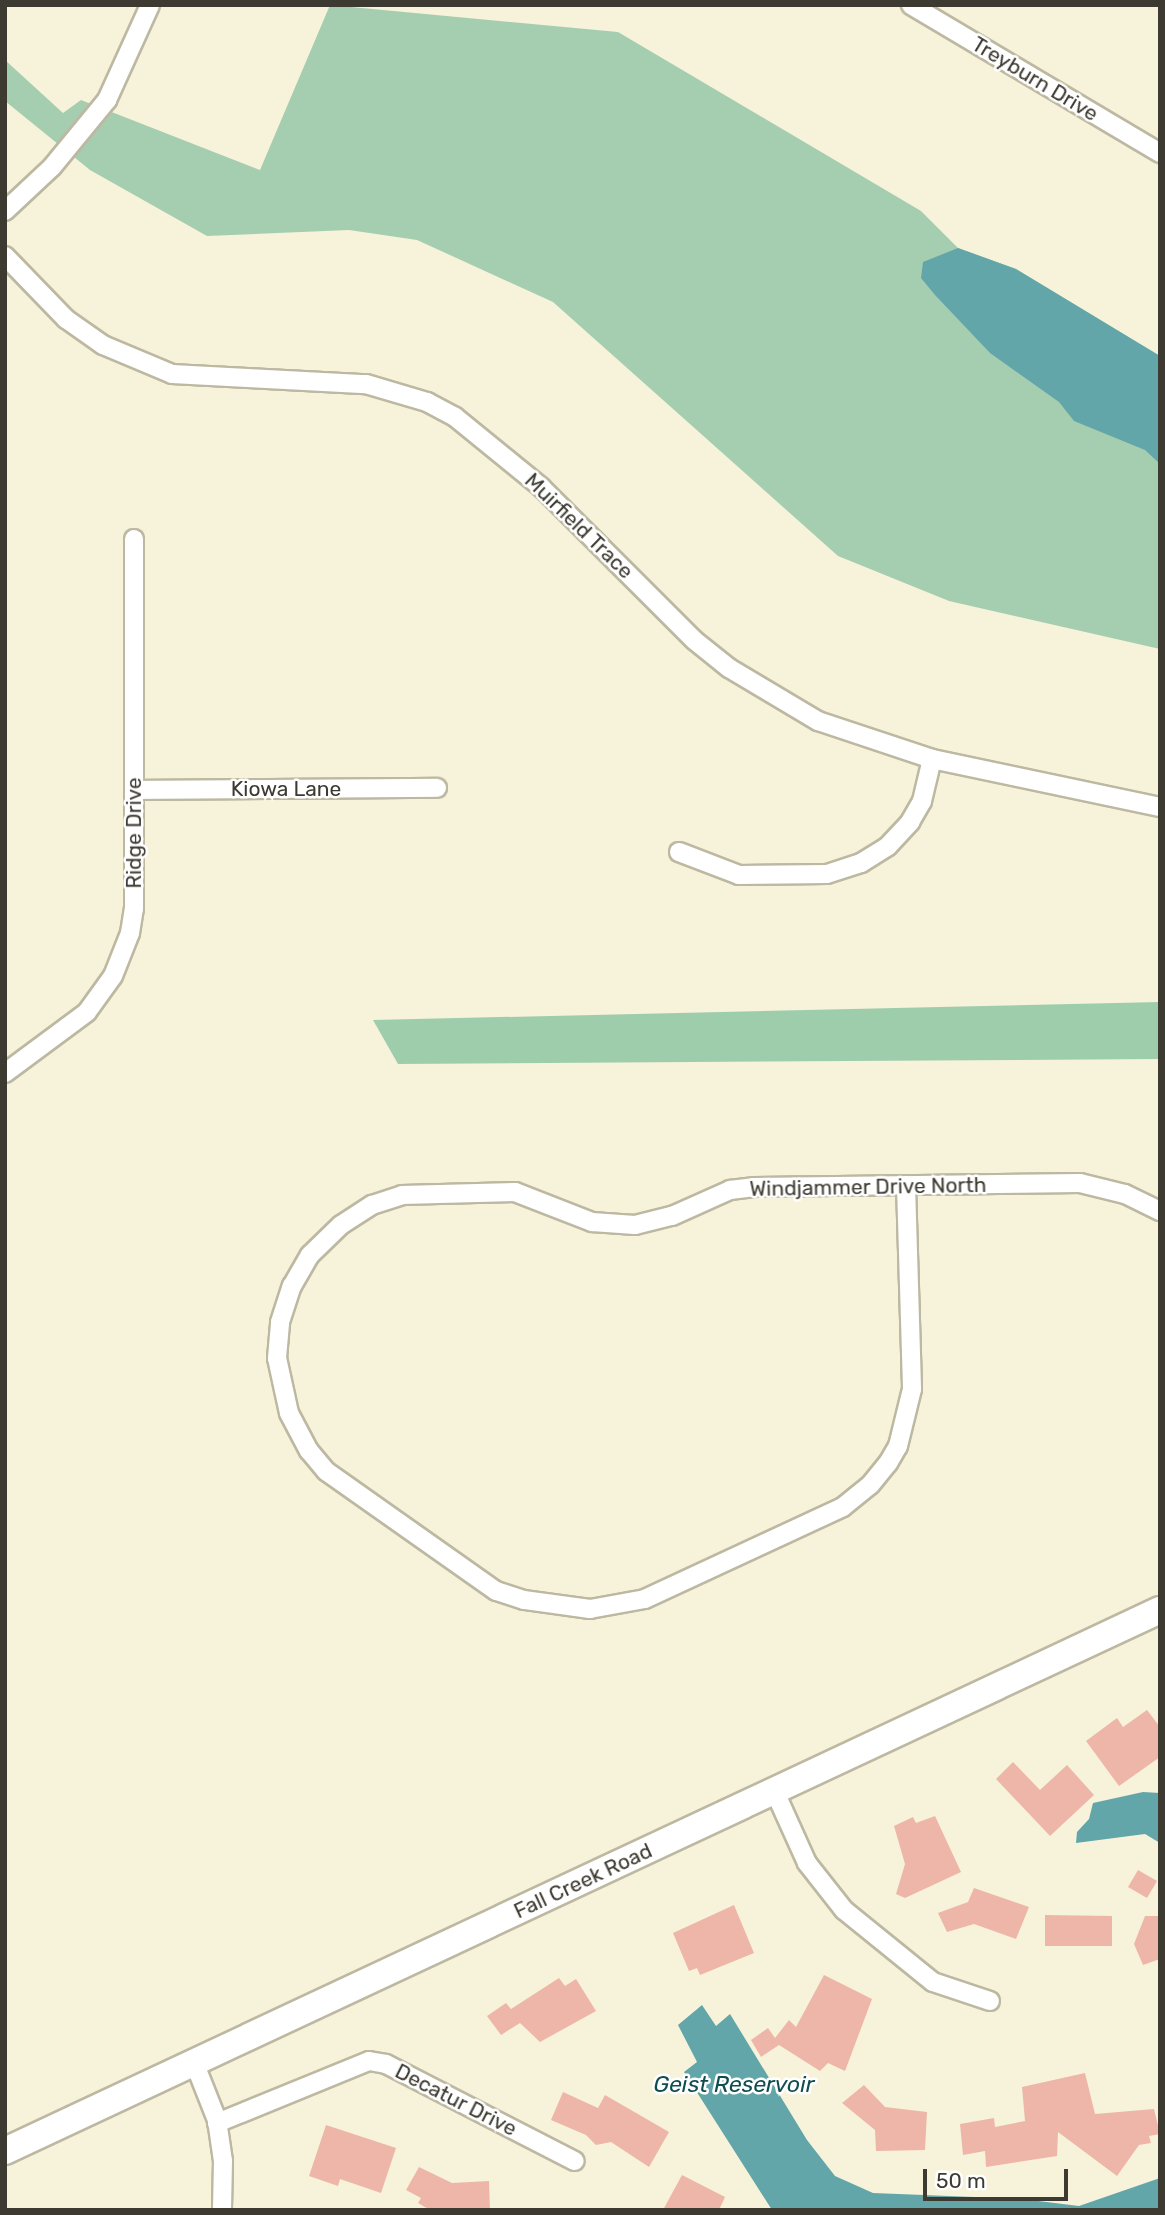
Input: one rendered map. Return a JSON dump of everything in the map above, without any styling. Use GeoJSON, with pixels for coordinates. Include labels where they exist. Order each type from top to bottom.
{"type":"FeatureCollection","features":[{"type":"Feature","properties":{"kind":"main road","name":"Fall Creek Road"},"geometry":{"type":"LineString","coordinates":[[5,2151],[775,1792],[1160,1609]]}},
{"type":"Feature","properties":{"kind":"street"},"geometry":{"type":"LineString","coordinates":[[5,211],[52,167],[107,100],[150,5]]}},
{"type":"Feature","properties":{"kind":"street","name":"Treyburn Drive"},"geometry":{"type":"LineString","coordinates":[[911,5],[1160,153]]}},
{"type":"Feature","properties":{"kind":"street","name":"Muirfield Trace"},"geometry":{"type":"LineString","coordinates":[[5,256],[66,319],[103,345],[172,374],[366,384],[402,393],[455,417],[541,487],[694,640],[729,668],[818,721],[932,759],[1160,807]]}},
{"type":"Feature","properties":{"kind":"street","name":"Ridge Drive"},"geometry":{"type":"LineString","coordinates":[[5,1073],[73,1026],[113,976],[134,909],[134,539]]}},
{"type":"Feature","properties":{"kind":"street"},"geometry":{"type":"LineString","coordinates":[[679,852],[739,875],[827,874],[861,863],[911,822],[922,801],[932,759]]}},
{"type":"Feature","properties":{"kind":"street","name":"Kiowa Lane"},"geometry":{"type":"LineString","coordinates":[[135,790],[437,788]]}},
{"type":"Feature","properties":{"kind":"street","name":"Windjammer Drive North"},"geometry":{"type":"LineString","coordinates":[[906,1185],[912,1389],[898,1446],[870,1485],[843,1507],[751,1553],[617,1606],[561,1607],[524,1600],[467,1574],[345,1487],[309,1451],[281,1391],[277,1358],[280,1322],[310,1255],[341,1225],[372,1205],[435,1191],[500,1190],[533,1196],[592,1222],[645,1225],[730,1190],[906,1185],[1080,1183],[1125,1194],[1160,1211]]}},
{"type":"Feature","properties":{"kind":"street"},"geometry":{"type":"LineString","coordinates":[[775,1792],[807,1863],[844,1910],[933,1982],[989,2001]]}},
{"type":"Feature","properties":{"kind":"street","name":"Decatur Drive"},"geometry":{"type":"LineString","coordinates":[[217,2123],[351,2064],[369,2061],[386,2064],[575,2161]]}},
{"type":"Feature","properties":{"kind":"street"},"geometry":{"type":"LineString","coordinates":[[194,2062],[217,2123],[223,2161],[222,2210]]}},
{"type":"Feature","properties":{"kind":"green space"},"geometry":{"type":"Polygon","coordinates":[[[330,5],[618,32],[921,211],[958,248],[1016,269],[1160,356],[1160,649],[949,601],[838,556],[553,302],[417,240],[349,230],[207,236],[90,170],[5,101],[5,60],[63,113],[81,100],[260,170],[330,5]]]}},
{"type":"Feature","properties":{"kind":"green space"},"geometry":{"type":"Polygon","coordinates":[[[1160,1002],[1160,1059],[398,1064],[373,1020],[1160,1002]]]}},
{"type":"Feature","properties":{"kind":"water"},"geometry":{"type":"Polygon","coordinates":[[[958,248],[1016,269],[1160,356],[1160,464],[1145,450],[1074,421],[1059,402],[990,353],[935,295],[921,278],[923,262],[958,248]]]}},
{"type":"Feature","properties":{"kind":"water"},"geometry":{"type":"Polygon","coordinates":[[[1143,1792],[1160,1793],[1160,1843],[1145,1834],[1076,1843],[1077,1832],[1089,1819],[1093,1803],[1143,1792]]]}},
{"type":"Feature","properties":{"kind":"water","name":"Geist Reservoir"},"geometry":{"type":"Polygon","coordinates":[[[702,2005],[716,2026],[730,2014],[807,2140],[835,2176],[873,2193],[1022,2199],[1079,2206],[1160,2178],[1160,2210],[772,2210],[684,2072],[697,2062],[678,2025],[702,2005]]]}},
{"type":"Feature","properties":{"kind":"building"},"geometry":{"type":"Polygon","coordinates":[[[1147,1710],[1160,1727],[1160,1757],[1119,1786],[1086,1741],[1117,1718],[1123,1727],[1147,1710]]]}},
{"type":"Feature","properties":{"kind":"building"},"geometry":{"type":"Polygon","coordinates":[[[1013,1762],[1040,1790],[1067,1765],[1094,1795],[1050,1836],[996,1779],[1013,1762]]]}},
{"type":"Feature","properties":{"kind":"building"},"geometry":{"type":"Polygon","coordinates":[[[935,1816],[961,1872],[905,1898],[896,1894],[905,1864],[894,1826],[913,1817],[916,1823],[935,1816]]]}},
{"type":"Feature","properties":{"kind":"building"},"geometry":{"type":"Polygon","coordinates":[[[1138,1870],[1157,1881],[1147,1898],[1128,1887],[1138,1870]]]}},
{"type":"Feature","properties":{"kind":"building"},"geometry":{"type":"Polygon","coordinates":[[[974,1888],[1029,1907],[1016,1939],[974,1924],[947,1932],[938,1913],[968,1902],[974,1888]]]}},
{"type":"Feature","properties":{"kind":"building"},"geometry":{"type":"Polygon","coordinates":[[[734,1905],[754,1953],[700,1975],[697,1968],[689,1971],[673,1933],[734,1905]]]}},
{"type":"Feature","properties":{"kind":"building"},"geometry":{"type":"Polygon","coordinates":[[[1045,1915],[1112,1916],[1112,1946],[1045,1946],[1045,1915]]]}},
{"type":"Feature","properties":{"kind":"building"},"geometry":{"type":"Polygon","coordinates":[[[1145,1916],[1160,1916],[1160,1959],[1143,1965],[1134,1944],[1145,1916]]]}},
{"type":"Feature","properties":{"kind":"building"},"geometry":{"type":"Polygon","coordinates":[[[824,1975],[872,1999],[845,2071],[828,2063],[820,2071],[779,2045],[761,2057],[751,2040],[768,2028],[775,2038],[789,2020],[796,2027],[824,1975]]]}},
{"type":"Feature","properties":{"kind":"building"},"geometry":{"type":"Polygon","coordinates":[[[559,1978],[565,1986],[576,1979],[596,2011],[540,2042],[520,2023],[501,2035],[487,2016],[506,2003],[511,2009],[559,1978]]]}},
{"type":"Feature","properties":{"kind":"building"},"geometry":{"type":"Polygon","coordinates":[[[1085,2073],[1095,2114],[1154,2109],[1160,2134],[1149,2136],[1151,2143],[1139,2145],[1117,2176],[1058,2132],[1057,2156],[986,2167],[985,2151],[963,2155],[960,2124],[994,2118],[995,2127],[1025,2121],[1022,2087],[1085,2073]]]}},
{"type":"Feature","properties":{"kind":"building"},"geometry":{"type":"Polygon","coordinates":[[[864,2085],[885,2107],[927,2112],[925,2150],[876,2151],[875,2130],[842,2103],[864,2085]]]}},
{"type":"Feature","properties":{"kind":"building"},"geometry":{"type":"Polygon","coordinates":[[[563,2092],[598,2108],[605,2095],[669,2132],[649,2167],[611,2142],[596,2145],[586,2135],[551,2120],[563,2092]]]}},
{"type":"Feature","properties":{"kind":"building"},"geometry":{"type":"Polygon","coordinates":[[[326,2125],[396,2148],[381,2193],[340,2179],[338,2186],[309,2176],[326,2125]]]}},
{"type":"Feature","properties":{"kind":"building"},"geometry":{"type":"Polygon","coordinates":[[[419,2167],[452,2183],[489,2181],[490,2210],[430,2210],[418,2203],[421,2198],[406,2190],[419,2167]]]}},
{"type":"Feature","properties":{"kind":"building"},"geometry":{"type":"Polygon","coordinates":[[[682,2175],[725,2197],[719,2210],[663,2210],[682,2175]]]}}]}
